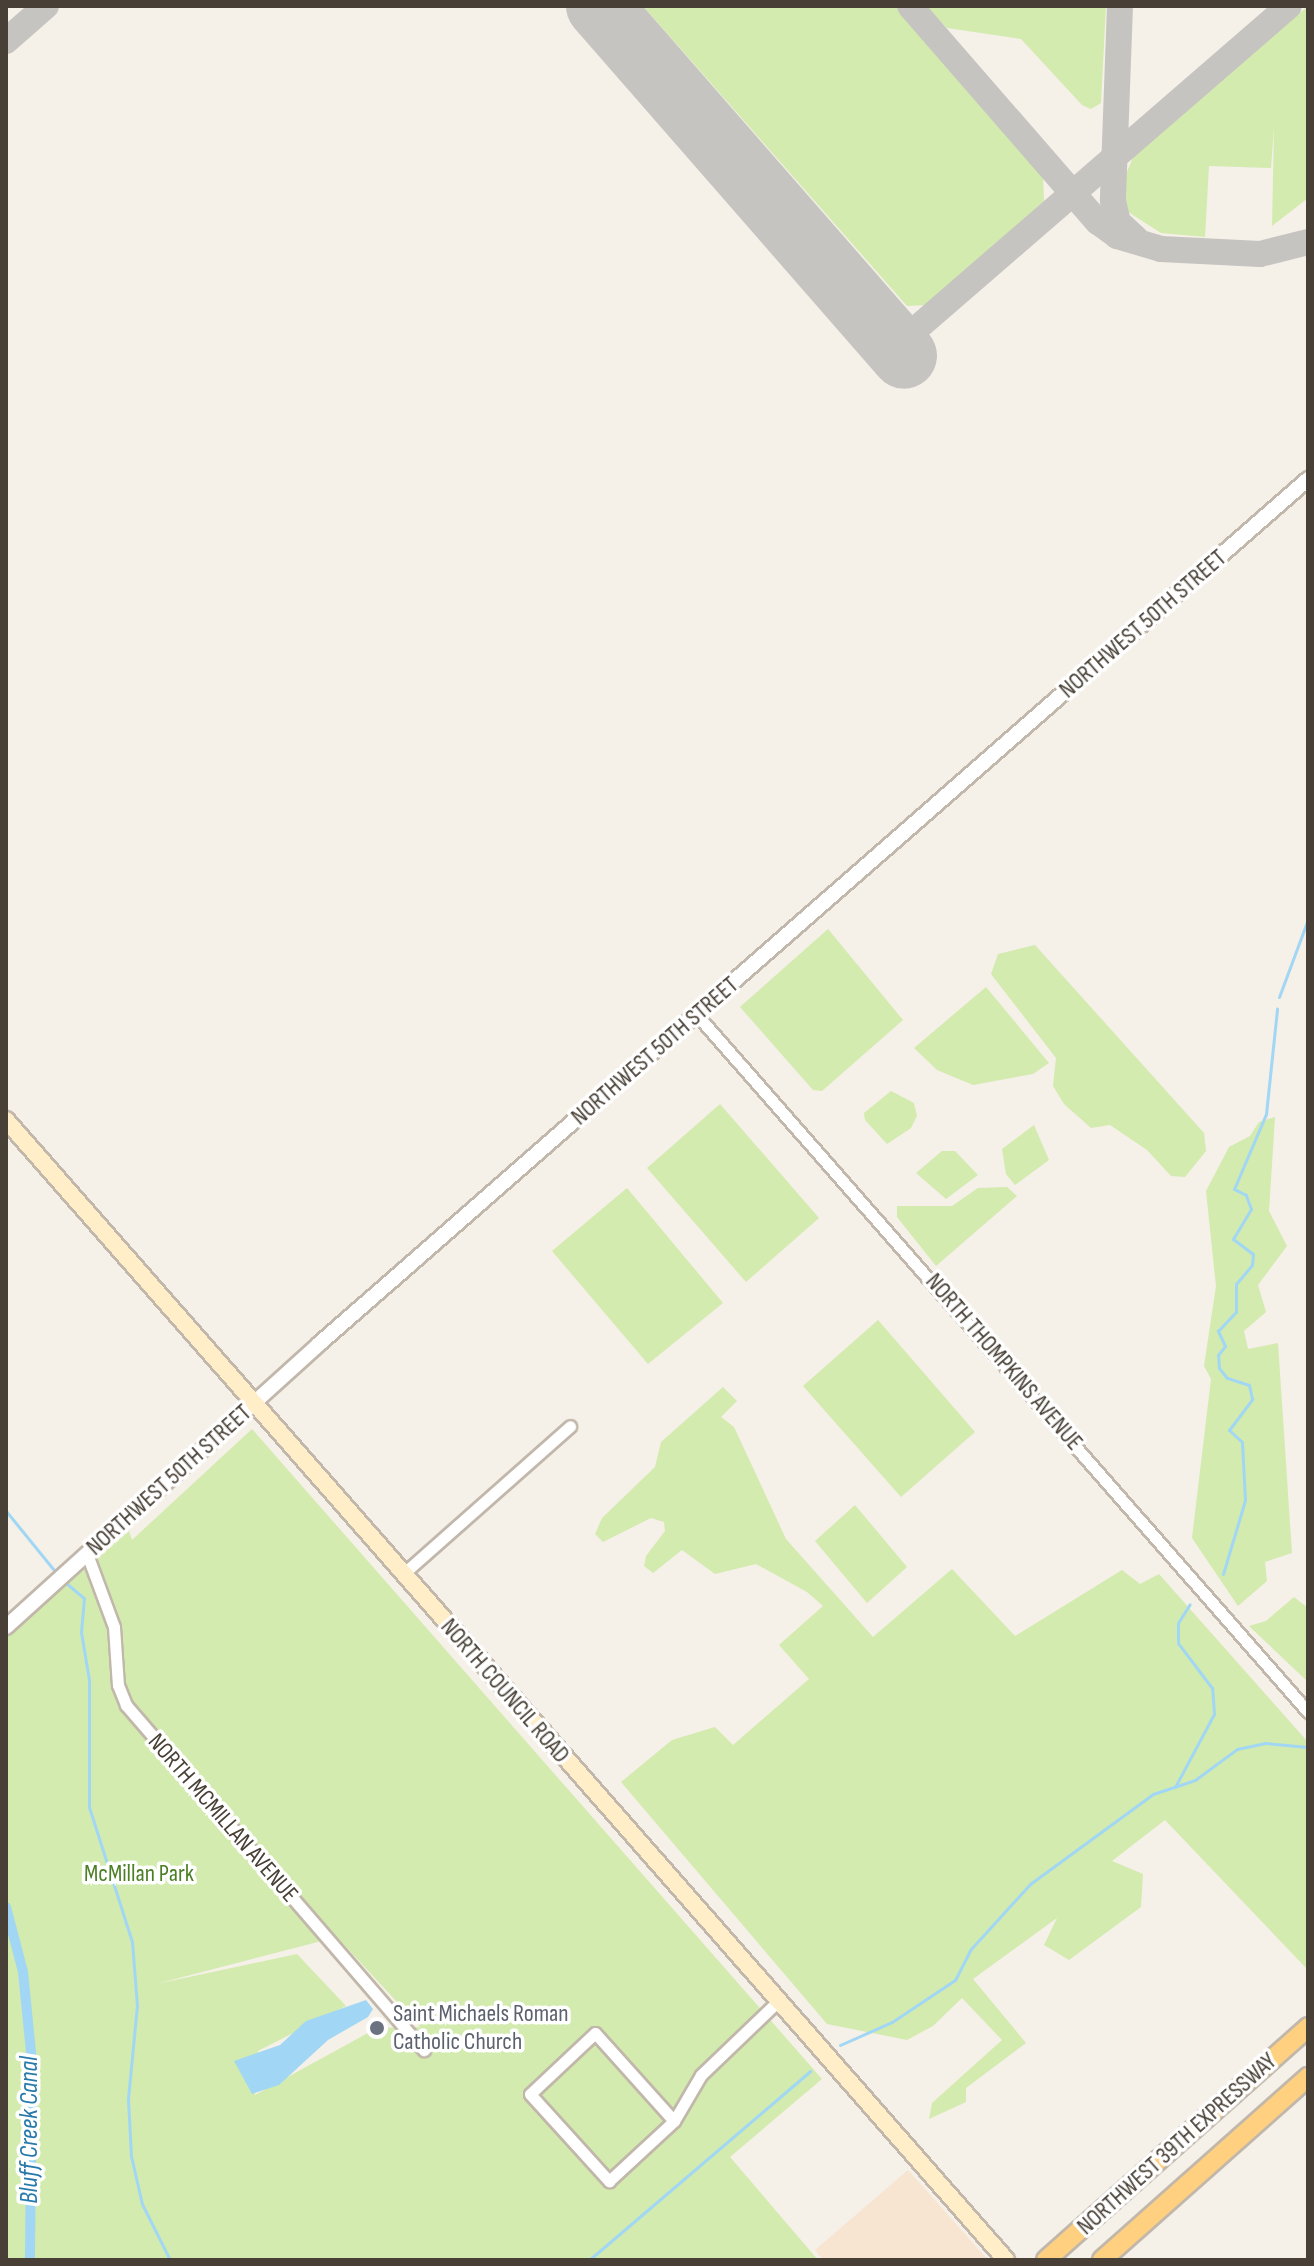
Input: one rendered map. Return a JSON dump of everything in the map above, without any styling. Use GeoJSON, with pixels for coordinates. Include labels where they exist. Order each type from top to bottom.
{"type":"FeatureCollection","features":[{"type":"Feature","properties":{"kind":"highway","name":"NORTHWEST 39TH EXPRESSWAY"},"geometry":{"type":"LineString","coordinates":[[1046,2260],[1308,2027]]}},
{"type":"Feature","properties":{"kind":"highway","name":"NORTHWEST 39TH EXPRESSWAY"},"geometry":{"type":"LineString","coordinates":[[1102,2260],[1308,2077]]}},
{"type":"Feature","properties":{"kind":"main road","name":"NORTH COUNCIL ROAD"},"geometry":{"type":"LineString","coordinates":[[6,1120],[1006,2260]]}},
{"type":"Feature","properties":{"kind":"street","name":"NORTHWEST 50TH STREET"},"geometry":{"type":"LineString","coordinates":[[6,1627],[254,1404],[1308,479]]}},
{"type":"Feature","properties":{"kind":"street","name":"NORTH THOMPKINS AVENUE"},"geometry":{"type":"LineString","coordinates":[[697,1015],[1308,1712]]}},
{"type":"Feature","properties":{"kind":"street"},"geometry":{"type":"LineString","coordinates":[[403,1574],[570,1426]]}},
{"type":"Feature","properties":{"kind":"street","name":"NORTH MCMILLAN AVENUE"},"geometry":{"type":"LineString","coordinates":[[87,1554],[114,1627],[118,1685],[126,1705],[424,2050]]}},
{"type":"Feature","properties":{"kind":"street"},"geometry":{"type":"LineString","coordinates":[[674,2121],[595,2033],[530,2094],[609,2181],[674,2121],[701,2075],[777,2002]]}},
{"type":"Feature","properties":{"kind":"shaded area"},"geometry":{"type":"Polygon","coordinates":[[[908,2170],[988,2260],[823,2260],[815,2250],[908,2170]]]}},
{"type":"Feature","properties":{"kind":"green space"},"geometry":{"type":"Polygon","coordinates":[[[643,6],[896,6],[1043,175],[1044,201],[927,305],[907,306],[643,6]]]}},
{"type":"Feature","properties":{"kind":"green space"},"geometry":{"type":"Polygon","coordinates":[[[925,6],[1106,6],[1101,103],[1091,109],[1082,105],[1021,39],[947,28],[925,6]]]}},
{"type":"Feature","properties":{"kind":"green space"},"geometry":{"type":"Polygon","coordinates":[[[1308,6],[1308,198],[1272,226],[1274,127],[1271,168],[1209,166],[1205,237],[1161,233],[1125,210],[1122,184],[1134,155],[1308,6]]]}},
{"type":"Feature","properties":{"kind":"green space"},"geometry":{"type":"Polygon","coordinates":[[[828,929],[903,1020],[822,1091],[813,1090],[740,1007],[828,929]]]}},
{"type":"Feature","properties":{"kind":"green space"},"geometry":{"type":"Polygon","coordinates":[[[1035,945],[1204,1133],[1206,1151],[1185,1177],[1171,1176],[1147,1150],[1110,1125],[1091,1128],[1064,1104],[1053,1086],[1056,1058],[991,974],[998,954],[1035,945]]]}},
{"type":"Feature","properties":{"kind":"green space"},"geometry":{"type":"Polygon","coordinates":[[[986,987],[1049,1063],[1033,1074],[973,1085],[937,1070],[914,1048],[986,987]]]}},
{"type":"Feature","properties":{"kind":"green space"},"geometry":{"type":"Polygon","coordinates":[[[891,1091],[914,1103],[917,1116],[911,1128],[887,1144],[865,1120],[864,1113],[891,1091]]]}},
{"type":"Feature","properties":{"kind":"green space"},"geometry":{"type":"Polygon","coordinates":[[[720,1104],[819,1218],[746,1282],[647,1168],[720,1104]]]}},
{"type":"Feature","properties":{"kind":"green space"},"geometry":{"type":"Polygon","coordinates":[[[1275,1117],[1269,1211],[1287,1246],[1258,1285],[1266,1312],[1244,1331],[1248,1349],[1278,1343],[1292,1553],[1265,1562],[1267,1581],[1238,1606],[1192,1538],[1211,1379],[1204,1366],[1216,1286],[1206,1191],[1229,1147],[1250,1136],[1259,1122],[1275,1117]]]}},
{"type":"Feature","properties":{"kind":"green space"},"geometry":{"type":"Polygon","coordinates":[[[1034,1125],[1049,1160],[1015,1185],[1006,1174],[1002,1149],[1034,1125]]]}},
{"type":"Feature","properties":{"kind":"green space"},"geometry":{"type":"Polygon","coordinates":[[[942,1151],[955,1151],[978,1175],[946,1199],[916,1173],[942,1151]]]}},
{"type":"Feature","properties":{"kind":"green space"},"geometry":{"type":"Polygon","coordinates":[[[1007,1187],[1017,1196],[936,1266],[897,1217],[897,1206],[952,1206],[978,1188],[1007,1187]]]}},
{"type":"Feature","properties":{"kind":"green space"},"geometry":{"type":"Polygon","coordinates":[[[627,1188],[723,1303],[648,1364],[552,1251],[627,1188]]]}},
{"type":"Feature","properties":{"kind":"green space"},"geometry":{"type":"Polygon","coordinates":[[[878,1320],[975,1432],[901,1497],[803,1386],[878,1320]]]}},
{"type":"Feature","properties":{"kind":"green space"},"geometry":{"type":"Polygon","coordinates":[[[723,1387],[737,1401],[721,1417],[734,1427],[786,1539],[873,1637],[952,1569],[1015,1636],[1122,1570],[1140,1584],[1159,1574],[1308,1742],[1308,1970],[1165,1820],[1112,1861],[1143,1874],[1141,1907],[1069,1960],[1044,1945],[1057,1918],[973,1979],[1026,2043],[966,2088],[966,2102],[929,2119],[932,2103],[1002,2040],[962,1998],[933,2026],[907,2040],[827,2024],[621,1782],[672,1740],[715,1727],[733,1745],[809,1679],[779,1645],[823,1606],[807,1592],[756,1564],[715,1574],[682,1550],[653,1573],[644,1566],[646,1556],[665,1531],[664,1522],[651,1518],[603,1542],[595,1534],[602,1518],[655,1467],[661,1442],[723,1387]]]}},
{"type":"Feature","properties":{"kind":"green space","name":"McMillan Park"},"geometry":{"type":"Polygon","coordinates":[[[252,1429],[822,2079],[730,2157],[818,2260],[6,2260],[6,1637],[129,1531],[132,1540],[252,1429]],[[337,1937],[156,1984],[297,1954],[346,2006],[258,2051],[255,2095],[377,2028],[420,2027],[337,1937]]]}},
{"type":"Feature","properties":{"kind":"green space"},"geometry":{"type":"Polygon","coordinates":[[[855,1505],[907,1567],[867,1603],[815,1541],[855,1505]]]}},
{"type":"Feature","properties":{"kind":"green space"},"geometry":{"type":"Polygon","coordinates":[[[1294,1597],[1308,1608],[1308,1682],[1249,1626],[1266,1621],[1294,1597]]]}},
{"type":"Feature","properties":{"kind":"water"},"geometry":{"type":"Polygon","coordinates":[[[366,2000],[373,2009],[368,2017],[328,2040],[279,2085],[252,2094],[234,2061],[280,2045],[306,2021],[366,2000]]]}},
{"type":"Feature","properties":{"kind":"waterway"},"geometry":{"type":"LineString","coordinates":[[1279,997],[1308,919]]}},
{"type":"Feature","properties":{"kind":"waterway"},"geometry":{"type":"LineString","coordinates":[[1223,1574],[1245,1500],[1242,1442],[1229,1430],[1252,1399],[1249,1385],[1227,1378],[1219,1368],[1218,1355],[1225,1346],[1218,1331],[1236,1312],[1236,1284],[1252,1265],[1253,1254],[1233,1239],[1251,1209],[1246,1195],[1234,1189],[1266,1114],[1277,1009]]}},
{"type":"Feature","properties":{"kind":"waterway"},"geometry":{"type":"LineString","coordinates":[[6,1511],[54,1570]]}},
{"type":"Feature","properties":{"kind":"waterway"},"geometry":{"type":"LineString","coordinates":[[66,1583],[84,1598],[81,1632],[89,1680],[89,1807],[132,1942],[137,2005],[128,2099],[131,2156],[142,2204],[170,2260]]}},
{"type":"Feature","properties":{"kind":"waterway"},"geometry":{"type":"LineString","coordinates":[[1175,1787],[1214,1714],[1212,1688],[1178,1643],[1178,1623],[1190,1604]]}},
{"type":"Feature","properties":{"kind":"waterway"},"geometry":{"type":"LineString","coordinates":[[840,2045],[892,2022],[955,1980],[970,1950],[1030,1884],[1153,1794],[1195,1780],[1237,1749],[1265,1743],[1308,1747]]}},
{"type":"Feature","properties":{"kind":"waterway","name":"Bluff Creek Canal"},"geometry":{"type":"LineString","coordinates":[[6,1907],[23,1972],[32,2062],[30,2260]]}},
{"type":"Feature","properties":{"kind":"waterway"},"geometry":{"type":"LineString","coordinates":[[589,2260],[810,2071]]}},
{"type":"Feature","properties":{"kind":"taxiway"},"geometry":{"type":"LineString","coordinates":[[6,41],[46,6]]}},
{"type":"Feature","properties":{"kind":"taxiway"},"geometry":{"type":"LineString","coordinates":[[910,6],[1098,222],[1117,236],[1161,249],[1260,254],[1308,242]]}},
{"type":"Feature","properties":{"kind":"taxiway"},"geometry":{"type":"LineString","coordinates":[[1120,6],[1113,201],[1118,222],[1136,239]]}},
{"type":"Feature","properties":{"kind":"taxiway"},"geometry":{"type":"LineString","coordinates":[[865,312],[893,334],[916,329],[1289,6]]}},
{"type":"Feature","properties":{"kind":"runway"},"geometry":{"type":"LineString","coordinates":[[599,6],[904,356]]}},
{"type":"Feature","properties":{"kind":"place","name":"Saint Michaels Roman Catholic Church"},"geometry":{"type":"Point","coordinates":[377,2028]}}]}
